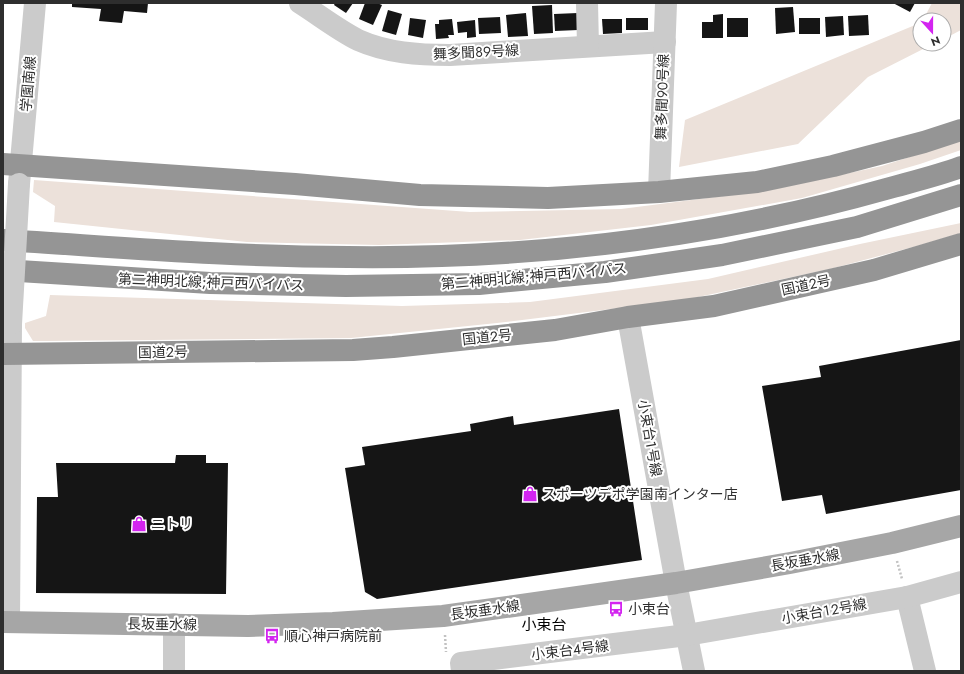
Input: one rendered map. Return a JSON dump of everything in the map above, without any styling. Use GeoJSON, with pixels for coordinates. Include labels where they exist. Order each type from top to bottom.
{"type":"FeatureCollection","features":[{"type":"Feature","properties":{"kind":"highway"},"geometry":{"type":"LineString","coordinates":[[15,171],[295,184],[420,195],[548,198],[659,192],[764,180],[863,158],[924,142],[961,130]]}},
{"type":"Feature","properties":{"kind":"highway","name":"第二神明北線;神戸西バイパス"},"geometry":{"type":"LineString","coordinates":[[3,240],[213,253],[348,257],[471,255],[604,244],[717,228],[835,203],[961,167]]}},
{"type":"Feature","properties":{"kind":"highway","name":"第二神明北線;神戸西バイパス"},"geometry":{"type":"LineString","coordinates":[[3,270],[210,283],[346,286],[479,284],[605,272],[722,256],[857,227],[961,195]]}},
{"type":"Feature","properties":{"kind":"highway"},"geometry":{"type":"LineString","coordinates":[[857,227],[961,203]]}},
{"type":"Feature","properties":{"kind":"highway"},"geometry":{"type":"LineString","coordinates":[[3,231],[213,253]]}},
{"type":"Feature","properties":{"kind":"highway","name":"国道2号"},"geometry":{"type":"LineString","coordinates":[[7,354],[353,350],[555,330],[628,317],[714,306],[874,270],[961,244]]}},
{"type":"Feature","properties":{"kind":"highway"},"geometry":{"type":"LineString","coordinates":[[3,277],[75,275]]}},
{"type":"Feature","properties":{"kind":"main road","name":"長坂垂水線"},"geometry":{"type":"LineString","coordinates":[[6,622],[248,626],[334,623],[443,616],[676,583],[892,544],[961,526]]}},
{"type":"Feature","properties":{"kind":"street","name":"学園南線"},"geometry":{"type":"LineString","coordinates":[[6,622],[7,354],[11,324],[15,171],[35,3]]}},
{"type":"Feature","properties":{"kind":"street","name":"舞多聞８９号線"},"geometry":{"type":"LineString","coordinates":[[300,3],[358,40],[386,49],[419,55],[450,55],[665,42]]}},
{"type":"Feature","properties":{"kind":"street"},"geometry":{"type":"LineString","coordinates":[[587,3],[588,46]]}},
{"type":"Feature","properties":{"kind":"street","name":"舞多聞９０号線"},"geometry":{"type":"LineString","coordinates":[[659,192],[666,3]]}},
{"type":"Feature","properties":{"kind":"street","name":"小束台１号線"},"geometry":{"type":"LineString","coordinates":[[628,317],[676,583],[694,671]]}},
{"type":"Feature","properties":{"kind":"street","name":"小束台１２号線"},"geometry":{"type":"LineString","coordinates":[[687,635],[907,597],[961,582]]}},
{"type":"Feature","properties":{"kind":"street"},"geometry":{"type":"LineString","coordinates":[[907,597],[925,671]]}},
{"type":"Feature","properties":{"kind":"street"},"geometry":{"type":"LineString","coordinates":[[174,624],[174,671]]}},
{"type":"Feature","properties":{"kind":"street","name":"小束台４号線"},"geometry":{"type":"LineString","coordinates":[[462,671],[461,663],[687,635]]}},
{"type":"Feature","properties":{"kind":"path"},"geometry":{"type":"LineString","coordinates":[[892,544],[907,597]]}},
{"type":"Feature","properties":{"kind":"path"},"geometry":{"type":"LineString","coordinates":[[443,616],[446,655]]}},
{"type":"Feature","properties":{"kind":"shaded area"},"geometry":{"type":"Polygon","coordinates":[[[932,3],[961,3],[961,30],[952,35],[952,12],[927,12],[932,3]]]}},
{"type":"Feature","properties":{"kind":"shaded area"},"geometry":{"type":"Polygon","coordinates":[[[912,26],[912,52],[917,52],[868,77],[798,144],[679,167],[685,120],[912,26]]]}},
{"type":"Feature","properties":{"kind":"shaded area"},"geometry":{"type":"Polygon","coordinates":[[[961,140],[961,150],[920,164],[802,198],[651,225],[520,240],[379,245],[247,242],[54,222],[55,206],[33,192],[34,180],[470,212],[621,209],[770,190],[882,166],[961,140]]]}},
{"type":"Feature","properties":{"kind":"shaded area"},"geometry":{"type":"Polygon","coordinates":[[[961,223],[961,233],[830,269],[684,300],[497,323],[351,338],[33,341],[25,328],[25,323],[46,316],[50,295],[402,306],[530,302],[708,279],[860,244],[961,223]]]}},
{"type":"Feature","properties":{"kind":"building"},"geometry":{"type":"Polygon","coordinates":[[[72,3],[148,3],[147,13],[124,11],[122,23],[99,21],[101,9],[72,7],[72,3]]]}},
{"type":"Feature","properties":{"kind":"building"},"geometry":{"type":"Polygon","coordinates":[[[335,3],[353,3],[346,13],[334,5],[335,3]]]}},
{"type":"Feature","properties":{"kind":"building"},"geometry":{"type":"Polygon","coordinates":[[[365,3],[377,3],[382,5],[373,25],[359,19],[365,3]]]}},
{"type":"Feature","properties":{"kind":"building"},"geometry":{"type":"Polygon","coordinates":[[[893,3],[915,3],[910,12],[893,3]]]}},
{"type":"Feature","properties":{"kind":"building"},"geometry":{"type":"Polygon","coordinates":[[[552,5],[553,33],[534,34],[532,6],[552,5]]]}},
{"type":"Feature","properties":{"kind":"building"},"geometry":{"type":"Polygon","coordinates":[[[793,7],[795,32],[776,34],[775,8],[793,7]]]}},
{"type":"Feature","properties":{"kind":"building"},"geometry":{"type":"Polygon","coordinates":[[[388,10],[402,14],[396,35],[382,31],[388,10]]]}},
{"type":"Feature","properties":{"kind":"building"},"geometry":{"type":"Polygon","coordinates":[[[526,13],[528,36],[508,37],[506,15],[526,13]]]}},
{"type":"Feature","properties":{"kind":"building"},"geometry":{"type":"Polygon","coordinates":[[[578,13],[578,30],[555,31],[554,14],[578,13]]]}},
{"type":"Feature","properties":{"kind":"building"},"geometry":{"type":"Polygon","coordinates":[[[723,14],[723,38],[702,38],[702,22],[713,22],[713,15],[723,14]]]}},
{"type":"Feature","properties":{"kind":"building"},"geometry":{"type":"Polygon","coordinates":[[[868,15],[869,35],[849,36],[848,16],[868,15]]]}},
{"type":"Feature","properties":{"kind":"building"},"geometry":{"type":"Polygon","coordinates":[[[843,16],[844,35],[826,37],[825,17],[843,16]]]}},
{"type":"Feature","properties":{"kind":"building"},"geometry":{"type":"Polygon","coordinates":[[[500,17],[501,33],[479,34],[478,18],[500,17]]]}},
{"type":"Feature","properties":{"kind":"building"},"geometry":{"type":"Polygon","coordinates":[[[410,18],[426,20],[423,38],[408,35],[410,18]]]}},
{"type":"Feature","properties":{"kind":"building"},"geometry":{"type":"Polygon","coordinates":[[[626,18],[648,18],[648,30],[626,30],[626,18]]]}},
{"type":"Feature","properties":{"kind":"building"},"geometry":{"type":"Polygon","coordinates":[[[727,18],[748,18],[748,37],[727,37],[727,18]]]}},
{"type":"Feature","properties":{"kind":"building"},"geometry":{"type":"Polygon","coordinates":[[[799,18],[820,18],[820,34],[799,34],[799,18]]]}},
{"type":"Feature","properties":{"kind":"building"},"geometry":{"type":"Polygon","coordinates":[[[452,19],[454,35],[448,35],[449,38],[436,39],[435,24],[439,24],[439,20],[452,19]]]}},
{"type":"Feature","properties":{"kind":"building"},"geometry":{"type":"Polygon","coordinates":[[[602,19],[622,19],[622,33],[603,34],[602,19]]]}},
{"type":"Feature","properties":{"kind":"building"},"geometry":{"type":"Polygon","coordinates":[[[475,20],[476,37],[467,38],[467,32],[458,33],[457,22],[475,20]]]}},
{"type":"Feature","properties":{"kind":"building"},"geometry":{"type":"Polygon","coordinates":[[[961,340],[961,490],[826,514],[822,495],[782,501],[762,386],[821,377],[819,366],[961,340]]]}},
{"type":"Feature","properties":{"kind":"building"},"geometry":{"type":"Polygon","coordinates":[[[619,409],[642,560],[377,599],[365,592],[345,468],[365,465],[362,447],[471,431],[470,424],[513,416],[514,425],[619,409]]]}},
{"type":"Feature","properties":{"kind":"building"},"geometry":{"type":"Polygon","coordinates":[[[176,455],[206,455],[206,463],[228,463],[226,594],[36,593],[37,497],[58,497],[56,463],[175,463],[176,455]]]}},
{"type":"Feature","properties":{"kind":"place","name":"スポーツデポ学園南インター店"},"geometry":{"type":"Point","coordinates":[530,494]}},
{"type":"Feature","properties":{"kind":"place","name":"ニトリ"},"geometry":{"type":"Point","coordinates":[139,524]}},
{"type":"Feature","properties":{"kind":"place","name":"小束台"},"geometry":{"type":"Point","coordinates":[616,609]}},
{"type":"Feature","properties":{"kind":"place","name":"順心神戸病院前"},"geometry":{"type":"Point","coordinates":[272,636]}},
{"type":"Feature","properties":{"kind":"district","name":"小束台"},"geometry":{"type":"Point","coordinates":[544,625]}}]}
